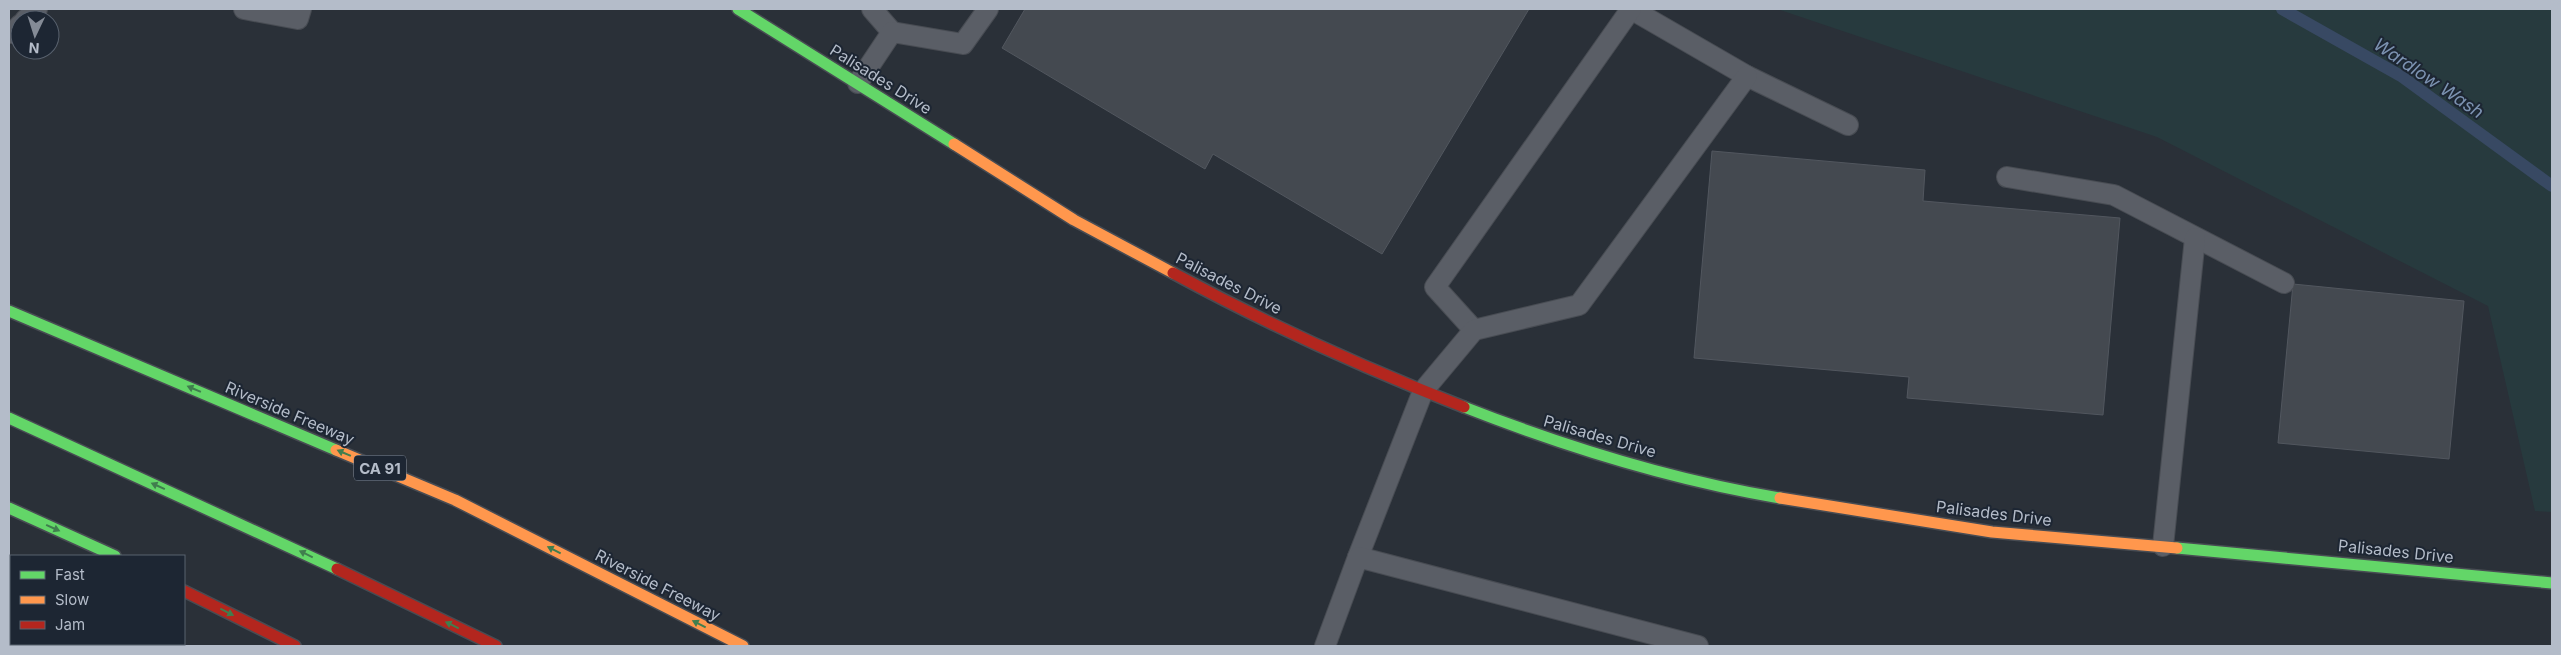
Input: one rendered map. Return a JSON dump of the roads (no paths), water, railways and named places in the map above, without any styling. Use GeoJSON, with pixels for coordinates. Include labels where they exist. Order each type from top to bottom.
{"type":"FeatureCollection","features":[{"type":"Feature","properties":{"kind":"main road","name":"Palisades Drive"},"geometry":{"type":"LineString","coordinates":[[738,9],[1074,220],[1217,297],[1370,370],[1543,438],[1724,489],[1992,532],[2163,546],[2552,583]]}},
{"type":"Feature","properties":{"kind":"main road","name":"Riverside Freeway"},"geometry":{"type":"LineString","coordinates":[[9,311],[455,500],[743,646]]}},
{"type":"Feature","properties":{"kind":"main road"},"geometry":{"type":"LineString","coordinates":[[9,418],[290,546],[496,646]]}},
{"type":"Feature","properties":{"kind":"main road"},"geometry":{"type":"LineString","coordinates":[[9,508],[113,555]]}},
{"type":"Feature","properties":{"kind":"main road"},"geometry":{"type":"LineString","coordinates":[[185,591],[295,646]]}},
{"type":"Feature","properties":{"kind":"lane"},"geometry":{"type":"LineString","coordinates":[[244,9],[298,19],[301,9]]}},
{"type":"Feature","properties":{"kind":"lane"},"geometry":{"type":"LineString","coordinates":[[872,9],[892,32],[963,44],[988,9]]}},
{"type":"Feature","properties":{"kind":"lane"},"geometry":{"type":"LineString","coordinates":[[1474,330],[1435,287],[1631,9],[1747,76],[1848,125]]}},
{"type":"Feature","properties":{"kind":"lane"},"geometry":{"type":"LineString","coordinates":[[858,83],[892,32]]}},
{"type":"Feature","properties":{"kind":"lane"},"geometry":{"type":"LineString","coordinates":[[1325,646],[1423,391],[1474,330],[1579,305],[1747,76]]}},
{"type":"Feature","properties":{"kind":"lane"},"geometry":{"type":"LineString","coordinates":[[2006,177],[2114,195],[2284,283]]}},
{"type":"Feature","properties":{"kind":"lane"},"geometry":{"type":"LineString","coordinates":[[2163,546],[2195,238]]}},
{"type":"Feature","properties":{"kind":"lane"},"geometry":{"type":"LineString","coordinates":[[1358,557],[1698,646]]}},
{"type":"Feature","properties":{"kind":"waterway","name":"Wardlow Wash"},"geometry":{"type":"LineString","coordinates":[[2282,9],[2401,76],[2552,186]]}}]}
